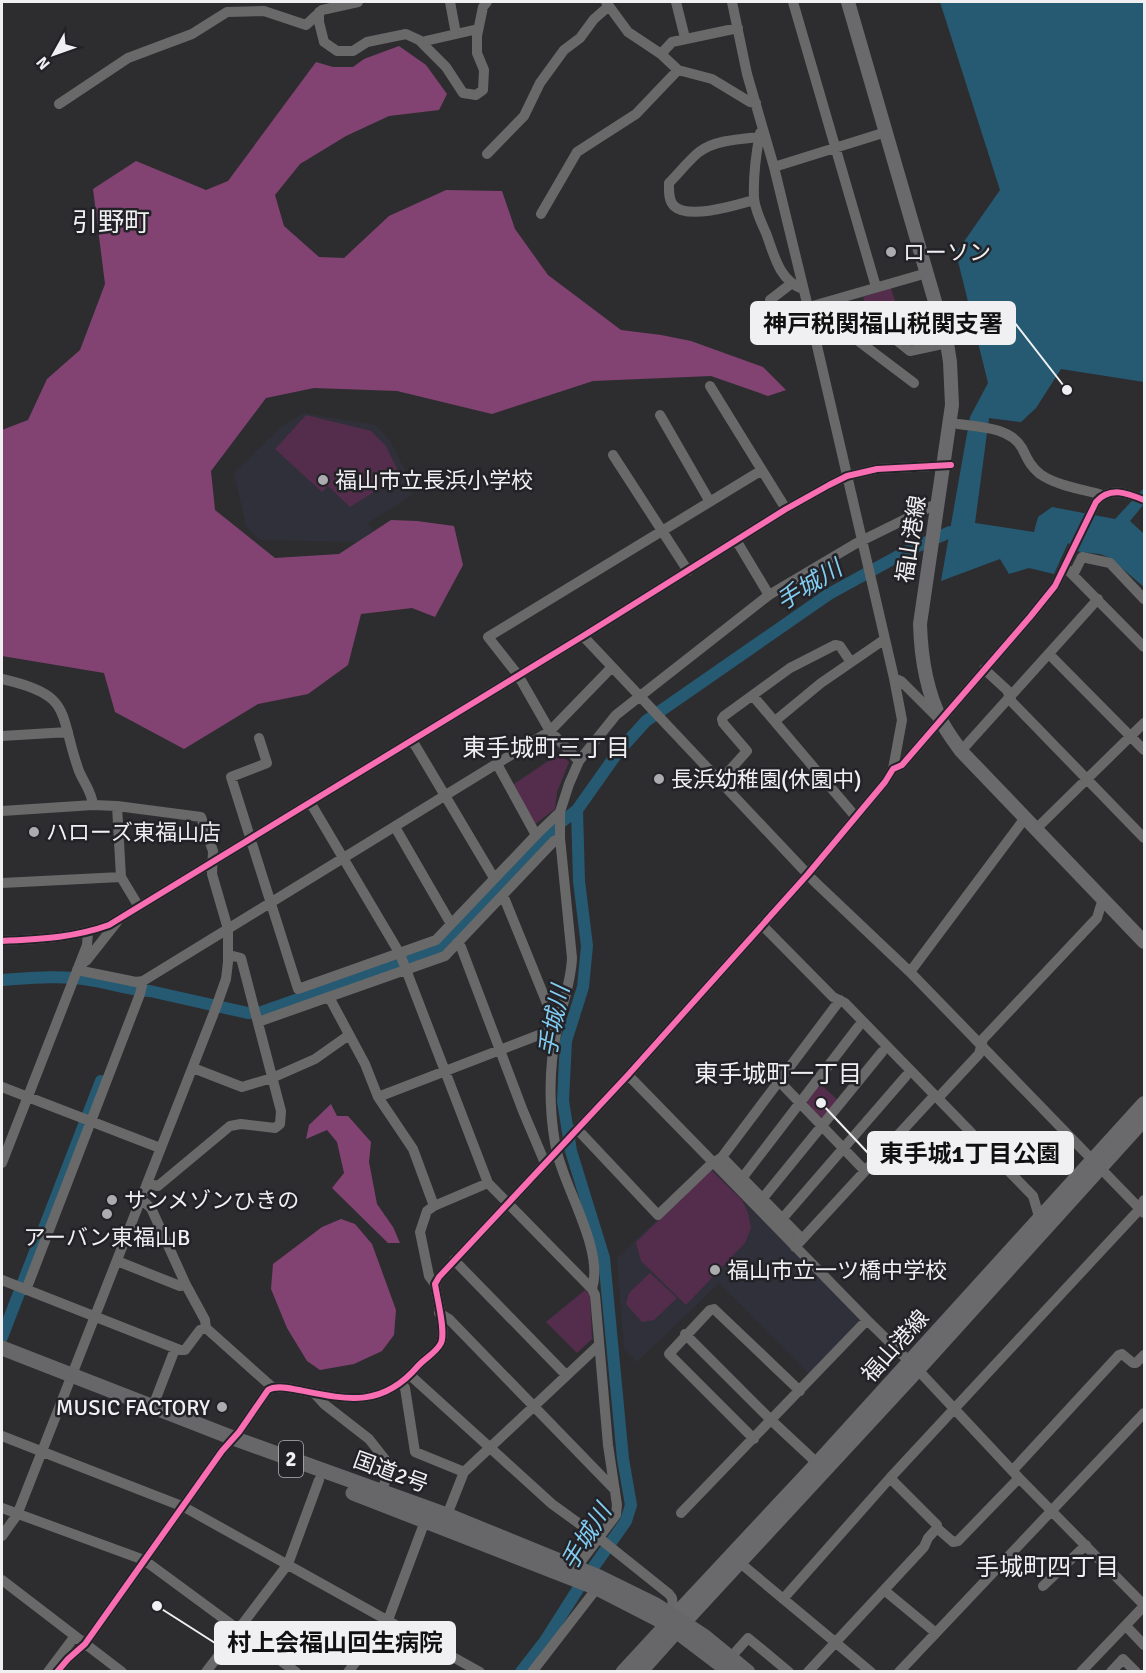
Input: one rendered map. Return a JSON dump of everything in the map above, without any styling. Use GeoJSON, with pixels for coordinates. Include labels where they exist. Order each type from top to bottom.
{"type":"FeatureCollection","features":[{"type":"Feature","properties":{"kind":"highway","name":"国道2号"},"geometry":{"type":"LineString","coordinates":[[2,1348],[71,1379],[231,1441],[447,1515],[577,1572],[675,1624],[704,1636],[731,1664],[748,1671]]}},
{"type":"Feature","properties":{"kind":"highway","name":"国道2号"},"geometry":{"type":"LineString","coordinates":[[2,1357],[153,1406],[319,1480],[425,1521],[577,1572]]}},
{"type":"Feature","properties":{"kind":"highway"},"geometry":{"type":"LineString","coordinates":[[623,1671],[675,1624]]}},
{"type":"Feature","properties":{"kind":"highway"},"geometry":{"type":"LineString","coordinates":[[640,1671],[675,1624]]}},
{"type":"Feature","properties":{"kind":"main road","name":"福山港線"},"geometry":{"type":"LineString","coordinates":[[848,2],[947,343],[950,362],[952,405],[947,465],[928,588],[920,624],[921,655],[928,687],[964,749],[1025,818],[1039,827],[1144,942]]}},
{"type":"Feature","properties":{"kind":"main road","name":"福山港線"},"geometry":{"type":"LineString","coordinates":[[856,2],[955,340],[961,384],[961,425],[947,465]]}},
{"type":"Feature","properties":{"kind":"main road","name":"福山港線"},"geometry":{"type":"LineString","coordinates":[[964,749],[1144,931]]}},
{"type":"Feature","properties":{"kind":"main road","name":"福山港線"},"geometry":{"type":"LineString","coordinates":[[675,1624],[739,1562],[1098,1164],[1144,1103]]}},
{"type":"Feature","properties":{"kind":"main road","name":"福山港線"},"geometry":{"type":"LineString","coordinates":[[675,1624],[818,1463],[914,1366],[1043,1217],[1144,1120]]}},
{"type":"Feature","properties":{"kind":"street"},"geometry":{"type":"LineString","coordinates":[[58,104],[128,58],[192,34],[227,12],[264,11],[306,25],[320,8],[358,2]]}},
{"type":"Feature","properties":{"kind":"street"},"geometry":{"type":"LineString","coordinates":[[450,2],[456,34]]}},
{"type":"Feature","properties":{"kind":"street"},"geometry":{"type":"LineString","coordinates":[[320,8],[319,22],[324,42],[337,51],[352,51],[368,42],[406,34],[421,42],[446,67],[464,93],[476,95],[483,90],[484,70],[477,53],[478,29],[483,6],[487,2]]}},
{"type":"Feature","properties":{"kind":"street"},"geometry":{"type":"LineString","coordinates":[[676,2],[685,38]]}},
{"type":"Feature","properties":{"kind":"street"},"geometry":{"type":"LineString","coordinates":[[435,1284],[438,1277],[507,1202],[628,1076],[808,874],[885,782],[893,769],[902,720],[894,678],[808,307],[774,167],[761,132],[732,2]]}},
{"type":"Feature","properties":{"kind":"street"},"geometry":{"type":"LineString","coordinates":[[793,2],[876,287]]}},
{"type":"Feature","properties":{"kind":"street"},"geometry":{"type":"LineString","coordinates":[[487,154],[524,116],[540,83],[564,50],[580,38],[607,4],[628,32],[661,54],[678,70],[712,79],[750,102],[756,103]]}},
{"type":"Feature","properties":{"kind":"street"},"geometry":{"type":"LineString","coordinates":[[661,54],[672,42],[738,28]]}},
{"type":"Feature","properties":{"kind":"street"},"geometry":{"type":"LineString","coordinates":[[421,42],[478,29]]}},
{"type":"Feature","properties":{"kind":"street"},"geometry":{"type":"LineString","coordinates":[[541,214],[578,152],[636,114],[678,70]]}},
{"type":"Feature","properties":{"kind":"street"},"geometry":{"type":"LineString","coordinates":[[761,132],[754,167],[754,200],[773,257],[792,283],[803,289]]}},
{"type":"Feature","properties":{"kind":"street"},"geometry":{"type":"LineString","coordinates":[[754,200],[704,211],[686,212],[674,206],[669,196],[669,183],[700,152],[711,146],[761,132]]}},
{"type":"Feature","properties":{"kind":"street"},"geometry":{"type":"LineString","coordinates":[[774,167],[886,132]]}},
{"type":"Feature","properties":{"kind":"street"},"geometry":{"type":"LineString","coordinates":[[808,307],[927,273]]}},
{"type":"Feature","properties":{"kind":"street"},"geometry":{"type":"LineString","coordinates":[[770,300],[792,283]]}},
{"type":"Feature","properties":{"kind":"street"},"geometry":{"type":"LineString","coordinates":[[808,307],[816,309],[914,383]]}},
{"type":"Feature","properties":{"kind":"street"},"geometry":{"type":"LineString","coordinates":[[863,343],[889,334],[910,351],[947,343]]}},
{"type":"Feature","properties":{"kind":"street"},"geometry":{"type":"LineString","coordinates":[[710,386],[786,509]]}},
{"type":"Feature","properties":{"kind":"street"},"geometry":{"type":"LineString","coordinates":[[660,415],[710,502]]}},
{"type":"Feature","properties":{"kind":"street"},"geometry":{"type":"LineString","coordinates":[[961,425],[992,429],[1011,436],[1023,449],[1030,465],[1053,481],[1102,495],[1117,491],[1144,500]]}},
{"type":"Feature","properties":{"kind":"street"},"geometry":{"type":"LineString","coordinates":[[613,455],[688,571]]}},
{"type":"Feature","properties":{"kind":"street"},"geometry":{"type":"LineString","coordinates":[[2,941],[61,938],[88,933],[119,919],[583,636],[786,509],[847,476],[877,469],[947,465]]}},
{"type":"Feature","properties":{"kind":"street"},"geometry":{"type":"LineString","coordinates":[[579,761],[550,731],[518,675],[488,637],[762,470]]}},
{"type":"Feature","properties":{"kind":"street"},"geometry":{"type":"LineString","coordinates":[[893,769],[903,765],[1054,586],[1102,495]]}},
{"type":"Feature","properties":{"kind":"street"},"geometry":{"type":"LineString","coordinates":[[592,1288],[594,1275],[590,1247],[558,1149],[551,1099],[551,1074],[557,1028],[571,977],[572,958],[560,835],[560,813],[579,761],[616,715],[769,595],[863,543],[940,505]]}},
{"type":"Feature","properties":{"kind":"street"},"geometry":{"type":"LineString","coordinates":[[736,540],[769,595]]}},
{"type":"Feature","properties":{"kind":"street"},"geometry":{"type":"LineString","coordinates":[[1074,575],[1082,557],[1110,563],[1144,599]]}},
{"type":"Feature","properties":{"kind":"street"},"geometry":{"type":"LineString","coordinates":[[1065,567],[1144,647]]}},
{"type":"Feature","properties":{"kind":"street"},"geometry":{"type":"LineString","coordinates":[[964,749],[1098,599]]}},
{"type":"Feature","properties":{"kind":"street"},"geometry":{"type":"LineString","coordinates":[[583,636],[808,874],[910,972],[1143,1207],[890,1478],[783,1599]]}},
{"type":"Feature","properties":{"kind":"street"},"geometry":{"type":"LineString","coordinates":[[775,721],[850,662],[885,639]]}},
{"type":"Feature","properties":{"kind":"street"},"geometry":{"type":"LineString","coordinates":[[720,781],[747,751],[722,719],[790,668],[835,645],[840,646],[850,662]]}},
{"type":"Feature","properties":{"kind":"street"},"geometry":{"type":"LineString","coordinates":[[1049,654],[1144,750]]}},
{"type":"Feature","properties":{"kind":"street"},"geometry":{"type":"LineString","coordinates":[[22,1288],[142,988],[228,929],[550,731],[612,667]]}},
{"type":"Feature","properties":{"kind":"street"},"geometry":{"type":"LineString","coordinates":[[984,669],[1007,690],[1012,702],[1144,838]]}},
{"type":"Feature","properties":{"kind":"street"},"geometry":{"type":"LineString","coordinates":[[894,678],[901,681],[944,716]]}},
{"type":"Feature","properties":{"kind":"street"},"geometry":{"type":"LineString","coordinates":[[2,679],[30,687],[54,700],[60,707],[80,772],[93,798],[93,805]]}},
{"type":"Feature","properties":{"kind":"street"},"geometry":{"type":"LineString","coordinates":[[753,696],[855,816]]}},
{"type":"Feature","properties":{"kind":"street"},"geometry":{"type":"LineString","coordinates":[[1039,827],[1144,723]]}},
{"type":"Feature","properties":{"kind":"street"},"geometry":{"type":"LineString","coordinates":[[2,736],[68,732]]}},
{"type":"Feature","properties":{"kind":"street"},"geometry":{"type":"LineString","coordinates":[[259,738],[267,763],[231,777],[298,988],[403,962],[445,956],[560,835]]}},
{"type":"Feature","properties":{"kind":"street"},"geometry":{"type":"LineString","coordinates":[[412,740],[494,878]]}},
{"type":"Feature","properties":{"kind":"street"},"geometry":{"type":"LineString","coordinates":[[497,764],[536,835]]}},
{"type":"Feature","properties":{"kind":"street"},"geometry":{"type":"LineString","coordinates":[[310,802],[403,962],[488,1183],[592,1288],[595,1295],[616,1515],[577,1572]]}},
{"type":"Feature","properties":{"kind":"street"},"geometry":{"type":"LineString","coordinates":[[2,811],[93,805],[201,817],[213,851],[212,874],[228,929],[229,955],[226,979],[217,1005],[160,1148],[142,1200],[17,1515],[2,1536]]}},
{"type":"Feature","properties":{"kind":"street"},"geometry":{"type":"LineString","coordinates":[[117,806],[121,878],[139,907]]}},
{"type":"Feature","properties":{"kind":"street"},"geometry":{"type":"LineString","coordinates":[[257,1016],[329,997],[403,962],[436,940],[494,878],[560,813]]}},
{"type":"Feature","properties":{"kind":"street"},"geometry":{"type":"LineString","coordinates":[[910,972],[1025,818]]}},
{"type":"Feature","properties":{"kind":"street"},"geometry":{"type":"LineString","coordinates":[[395,827],[451,924]]}},
{"type":"Feature","properties":{"kind":"street"},"geometry":{"type":"LineString","coordinates":[[2,883],[121,878]]}},
{"type":"Feature","properties":{"kind":"street"},"geometry":{"type":"LineString","coordinates":[[502,895],[557,1028]]}},
{"type":"Feature","properties":{"kind":"street"},"geometry":{"type":"LineString","coordinates":[[799,1243],[934,1098],[979,1054],[983,1039],[1097,918],[1101,906],[1106,902]]}},
{"type":"Feature","properties":{"kind":"street"},"geometry":{"type":"LineString","coordinates":[[76,973],[119,919]]}},
{"type":"Feature","properties":{"kind":"street"},"geometry":{"type":"LineString","coordinates":[[762,925],[838,1002],[882,1052],[906,1076],[934,1098]]}},
{"type":"Feature","properties":{"kind":"street"},"geometry":{"type":"LineString","coordinates":[[2,1163],[87,945],[88,933]]}},
{"type":"Feature","properties":{"kind":"street"},"geometry":{"type":"LineString","coordinates":[[61,938],[74,944],[77,949],[76,973]]}},
{"type":"Feature","properties":{"kind":"street"},"geometry":{"type":"LineString","coordinates":[[457,943],[461,948],[545,1163]]}},
{"type":"Feature","properties":{"kind":"street"},"geometry":{"type":"LineString","coordinates":[[148,1184],[158,1186],[230,1126],[241,1124],[278,1127],[281,1120],[281,1111],[241,958],[229,955]]}},
{"type":"Feature","properties":{"kind":"street"},"geometry":{"type":"LineString","coordinates":[[76,973],[136,982],[142,988]]}},
{"type":"Feature","properties":{"kind":"street"},"geometry":{"type":"LineString","coordinates":[[329,997],[365,1064],[378,1097],[413,1149],[434,1206]]}},
{"type":"Feature","properties":{"kind":"street"},"geometry":{"type":"LineString","coordinates":[[576,1130],[658,1215],[718,1160],[838,1002]]}},
{"type":"Feature","properties":{"kind":"street"},"geometry":{"type":"LineString","coordinates":[[838,1002],[845,1003],[934,1098],[1033,1196],[1038,1213],[1043,1217]]}},
{"type":"Feature","properties":{"kind":"street"},"geometry":{"type":"LineString","coordinates":[[742,1177],[858,1027]]}},
{"type":"Feature","properties":{"kind":"street"},"geometry":{"type":"LineString","coordinates":[[378,1097],[557,1028]]}},
{"type":"Feature","properties":{"kind":"street"},"geometry":{"type":"LineString","coordinates":[[193,1068],[242,1087],[272,1078],[315,1059],[349,1035]]}},
{"type":"Feature","properties":{"kind":"street"},"geometry":{"type":"LineString","coordinates":[[763,1198],[882,1052]]}},
{"type":"Feature","properties":{"kind":"street"},"geometry":{"type":"LineString","coordinates":[[628,1076],[718,1160],[799,1243],[867,1320],[1144,1605],[1085,1670]]}},
{"type":"Feature","properties":{"kind":"street"},"geometry":{"type":"LineString","coordinates":[[782,1219],[906,1076]]}},
{"type":"Feature","properties":{"kind":"street"},"geometry":{"type":"LineString","coordinates":[[779,1081],[865,1172]]}},
{"type":"Feature","properties":{"kind":"street"},"geometry":{"type":"LineString","coordinates":[[2,1086],[160,1148]]}},
{"type":"Feature","properties":{"kind":"street"},"geometry":{"type":"LineString","coordinates":[[718,1160],[742,1177],[763,1198],[799,1243]]}},
{"type":"Feature","properties":{"kind":"street"},"geometry":{"type":"LineString","coordinates":[[142,1200],[151,1208],[186,1285],[205,1320],[206,1328],[272,1387],[361,1399],[387,1392],[406,1379],[442,1341],[435,1284],[429,1275],[420,1232],[427,1211],[488,1183]]}},
{"type":"Feature","properties":{"kind":"street"},"geometry":{"type":"LineString","coordinates":[[454,1260],[566,1375]]}},
{"type":"Feature","properties":{"kind":"street"},"geometry":{"type":"LineString","coordinates":[[117,1261],[180,1286],[186,1285]]}},
{"type":"Feature","properties":{"kind":"street"},"geometry":{"type":"LineString","coordinates":[[2,1280],[175,1349],[185,1350],[200,1330],[206,1328]]}},
{"type":"Feature","properties":{"kind":"street"},"geometry":{"type":"LineString","coordinates":[[754,1439],[669,1354],[686,1334],[710,1310],[714,1309],[800,1390]]}},
{"type":"Feature","properties":{"kind":"street"},"geometry":{"type":"LineString","coordinates":[[440,1313],[449,1319],[615,1490]]}},
{"type":"Feature","properties":{"kind":"street"},"geometry":{"type":"LineString","coordinates":[[681,1513],[867,1320]]}},
{"type":"Feature","properties":{"kind":"street"},"geometry":{"type":"LineString","coordinates":[[686,1334],[772,1421],[818,1463]]}},
{"type":"Feature","properties":{"kind":"street"},"geometry":{"type":"LineString","coordinates":[[447,1515],[464,1472],[599,1345]]}},
{"type":"Feature","properties":{"kind":"street"},"geometry":{"type":"LineString","coordinates":[[153,1406],[175,1349]]}},
{"type":"Feature","properties":{"kind":"street"},"geometry":{"type":"LineString","coordinates":[[890,1478],[937,1525],[937,1528],[953,1542],[958,1541],[1119,1355],[1122,1354],[1137,1364],[1144,1355]]}},
{"type":"Feature","properties":{"kind":"street"},"geometry":{"type":"LineString","coordinates":[[406,1379],[490,1447],[552,1504],[600,1538],[672,1598],[675,1624]]}},
{"type":"Feature","properties":{"kind":"street"},"geometry":{"type":"LineString","coordinates":[[406,1379],[405,1388],[415,1452],[464,1472]]}},
{"type":"Feature","properties":{"kind":"street"},"geometry":{"type":"LineString","coordinates":[[66,1671],[263,1395],[272,1387]]}},
{"type":"Feature","properties":{"kind":"street"},"geometry":{"type":"LineString","coordinates":[[315,1394],[324,1404],[369,1439],[391,1467],[381,1492]]}},
{"type":"Feature","properties":{"kind":"street"},"geometry":{"type":"LineString","coordinates":[[899,1671],[1144,1413]]}},
{"type":"Feature","properties":{"kind":"street"},"geometry":{"type":"LineString","coordinates":[[2,1436],[184,1507],[480,1671]]}},
{"type":"Feature","properties":{"kind":"street"},"geometry":{"type":"LineString","coordinates":[[206,1671],[288,1564],[319,1480]]}},
{"type":"Feature","properties":{"kind":"street"},"geometry":{"type":"LineString","coordinates":[[2,1508],[144,1560],[296,1671]]}},
{"type":"Feature","properties":{"kind":"street"},"geometry":{"type":"LineString","coordinates":[[348,1671],[388,1620],[425,1521]]}},
{"type":"Feature","properties":{"kind":"street"},"geometry":{"type":"LineString","coordinates":[[808,1671],[924,1547],[937,1528]]}},
{"type":"Feature","properties":{"kind":"street"},"geometry":{"type":"LineString","coordinates":[[1043,1586],[1086,1545]]}},
{"type":"Feature","properties":{"kind":"street"},"geometry":{"type":"LineString","coordinates":[[739,1562],[871,1671]]}},
{"type":"Feature","properties":{"kind":"street"},"geometry":{"type":"LineString","coordinates":[[2,1580],[75,1636],[82,1647],[122,1671]]}},
{"type":"Feature","properties":{"kind":"street"},"geometry":{"type":"LineString","coordinates":[[532,1671],[596,1584]]}},
{"type":"Feature","properties":{"kind":"street"},"geometry":{"type":"LineString","coordinates":[[884,1590],[936,1633]]}},
{"type":"Feature","properties":{"kind":"street"},"geometry":{"type":"LineString","coordinates":[[1126,1626],[1144,1645]]}},
{"type":"Feature","properties":{"kind":"street"},"geometry":{"type":"LineString","coordinates":[[48,1671],[75,1636]]}},
{"type":"Feature","properties":{"kind":"street"},"geometry":{"type":"LineString","coordinates":[[731,1664],[748,1638],[789,1671]]}},
{"type":"Feature","properties":{"kind":"street"},"geometry":{"type":"LineString","coordinates":[[57,1671],[82,1647]]}},
{"type":"Feature","properties":{"kind":"street"},"geometry":{"type":"LineString","coordinates":[[1111,1671],[1123,1659],[1136,1671]]}},
{"type":"Feature","properties":{"kind":"shaded area"},"geometry":{"type":"Polygon","coordinates":[[[399,46],[426,65],[447,94],[439,110],[389,116],[346,136],[300,164],[275,195],[284,226],[319,257],[344,258],[389,216],[446,190],[502,191],[515,229],[548,275],[621,330],[691,341],[763,367],[786,390],[768,396],[711,376],[593,381],[492,414],[397,391],[314,388],[266,398],[211,471],[215,510],[275,558],[339,554],[391,520],[454,526],[463,565],[435,617],[412,608],[361,614],[348,665],[308,694],[258,704],[184,749],[115,712],[104,673],[2,656],[2,430],[28,420],[47,379],[80,350],[105,284],[93,189],[136,161],[206,190],[228,181],[316,62],[333,67],[353,67],[364,59],[399,46]]]}},
{"type":"Feature","properties":{"kind":"shaded area"},"geometry":{"type":"Polygon","coordinates":[[[891,288],[908,342],[891,327],[875,332],[863,297],[891,288]]]}},
{"type":"Feature","properties":{"kind":"shaded area","name":"福山市立長浜小学校"},"geometry":{"type":"Polygon","coordinates":[[[303,413],[376,425],[390,441],[413,487],[411,496],[368,523],[373,531],[361,542],[260,540],[246,526],[234,473],[281,427],[303,413]]]}},
{"type":"Feature","properties":{"kind":"shaded area"},"geometry":{"type":"Polygon","coordinates":[[[306,415],[371,431],[386,446],[397,469],[393,480],[350,507],[328,486],[322,492],[275,449],[306,415]]]}},
{"type":"Feature","properties":{"kind":"shaded area"},"geometry":{"type":"Polygon","coordinates":[[[560,753],[569,762],[557,792],[555,809],[534,825],[511,786],[560,753]]]}},
{"type":"Feature","properties":{"kind":"shaded area"},"geometry":{"type":"Polygon","coordinates":[[[820,1084],[838,1100],[824,1118],[813,1112],[807,1101],[820,1084]]]}},
{"type":"Feature","properties":{"kind":"shaded area"},"geometry":{"type":"Polygon","coordinates":[[[331,1104],[337,1116],[348,1116],[371,1142],[369,1162],[377,1204],[393,1227],[400,1243],[388,1243],[332,1188],[344,1173],[337,1142],[327,1130],[306,1139],[309,1125],[331,1104]]]}},
{"type":"Feature","properties":{"kind":"shaded area","name":"福山市立一ツ橋中学校"},"geometry":{"type":"Polygon","coordinates":[[[711,1168],[861,1321],[809,1374],[719,1283],[637,1362],[624,1349],[617,1258],[711,1168]]]}},
{"type":"Feature","properties":{"kind":"shaded area"},"geometry":{"type":"Polygon","coordinates":[[[711,1170],[742,1200],[751,1228],[745,1243],[686,1305],[641,1261],[636,1242],[711,1170]]]}},
{"type":"Feature","properties":{"kind":"shaded area"},"geometry":{"type":"Polygon","coordinates":[[[341,1219],[355,1224],[372,1244],[396,1310],[394,1335],[382,1351],[354,1364],[320,1370],[307,1361],[287,1328],[271,1289],[273,1264],[322,1227],[341,1219]]]}},
{"type":"Feature","properties":{"kind":"shaded area"},"geometry":{"type":"Polygon","coordinates":[[[650,1273],[677,1298],[654,1320],[642,1322],[626,1304],[629,1293],[650,1273]]]}},
{"type":"Feature","properties":{"kind":"shaded area"},"geometry":{"type":"Polygon","coordinates":[[[585,1290],[590,1295],[592,1339],[577,1353],[546,1322],[585,1290]]]}},
{"type":"Feature","properties":{"kind":"water"},"geometry":{"type":"Polygon","coordinates":[[[940,2],[1144,2],[1144,382],[1061,369],[1036,408],[1021,422],[989,418],[975,523],[1034,532],[1038,517],[1052,507],[1115,519],[1144,488],[1144,504],[1130,521],[1144,534],[1144,587],[1110,558],[1100,554],[1080,552],[1068,543],[1054,574],[1029,568],[1009,574],[1000,559],[941,581],[970,417],[988,383],[956,253],[1000,190],[940,2]]]}},
{"type":"Feature","properties":{"kind":"waterway"},"geometry":{"type":"LineString","coordinates":[[2,980],[46,977],[79,978],[248,1013],[262,1012],[442,948],[551,830],[577,810],[618,752],[646,721],[829,594],[911,549],[950,532]]}},
{"type":"Feature","properties":{"kind":"waterway","name":"手城川"},"geometry":{"type":"LineString","coordinates":[[521,1672],[545,1641],[626,1521],[631,1505],[623,1459],[604,1258],[571,1151],[563,1101],[566,1041],[583,987],[587,946],[579,881],[577,810]]}},
{"type":"Feature","properties":{"kind":"waterway"},"geometry":{"type":"LineString","coordinates":[[2,1337],[101,1081]]}},
{"type":"Feature","properties":{"kind":"cycle path"},"geometry":{"type":"LineString","coordinates":[[2,941],[69,935],[109,925],[583,636],[786,509],[829,485],[847,476],[877,469],[951,465]]}},
{"type":"Feature","properties":{"kind":"cycle path"},"geometry":{"type":"LineString","coordinates":[[57,1672],[85,1644],[268,1390],[283,1387],[349,1398],[377,1395],[405,1379],[436,1350],[442,1338],[442,1323],[435,1284],[439,1277],[628,1075],[808,874],[885,782],[893,769],[902,765],[1030,617],[1055,586],[1096,502],[1113,492],[1125,493],[1144,500]]}},
{"type":"Feature","properties":{"kind":"place","name":"ローソン"},"geometry":{"type":"Point","coordinates":[891,252]}},
{"type":"Feature","properties":{"kind":"place","name":"神戸税関福山税関支署"},"geometry":{"type":"Point","coordinates":[1067,390]}},
{"type":"Feature","properties":{"kind":"place","name":"福山市立長浜小学校"},"geometry":{"type":"Point","coordinates":[323,480]}},
{"type":"Feature","properties":{"kind":"place","name":"長浜幼稚園(休園中)"},"geometry":{"type":"Point","coordinates":[659,779]}},
{"type":"Feature","properties":{"kind":"place","name":"ハローズ東福山店"},"geometry":{"type":"Point","coordinates":[34,832]}},
{"type":"Feature","properties":{"kind":"place","name":"東手城1丁目公園"},"geometry":{"type":"Point","coordinates":[821,1103]}},
{"type":"Feature","properties":{"kind":"place","name":"サンメゾンひきの"},"geometry":{"type":"Point","coordinates":[112,1200]}},
{"type":"Feature","properties":{"kind":"place","name":"アーバン東福山B"},"geometry":{"type":"Point","coordinates":[107,1214]}},
{"type":"Feature","properties":{"kind":"place","name":"福山市立一ツ橋中学校"},"geometry":{"type":"Point","coordinates":[715,1270]}},
{"type":"Feature","properties":{"kind":"place","name":"MUSIC FACTORY"},"geometry":{"type":"Point","coordinates":[222,1407]}},
{"type":"Feature","properties":{"kind":"place","name":"村上会福山回生病院"},"geometry":{"type":"Point","coordinates":[157,1606]}},
{"type":"Feature","properties":{"kind":"district","name":"引野町"},"geometry":{"type":"Point","coordinates":[111,223]}},
{"type":"Feature","properties":{"kind":"district","name":"東手城町三丁目"},"geometry":{"type":"Point","coordinates":[546,748]}},
{"type":"Feature","properties":{"kind":"district","name":"東手城町一丁目"},"geometry":{"type":"Point","coordinates":[778,1074]}},
{"type":"Feature","properties":{"kind":"district","name":"手城町四丁目"},"geometry":{"type":"Point","coordinates":[1047,1567]}}]}
